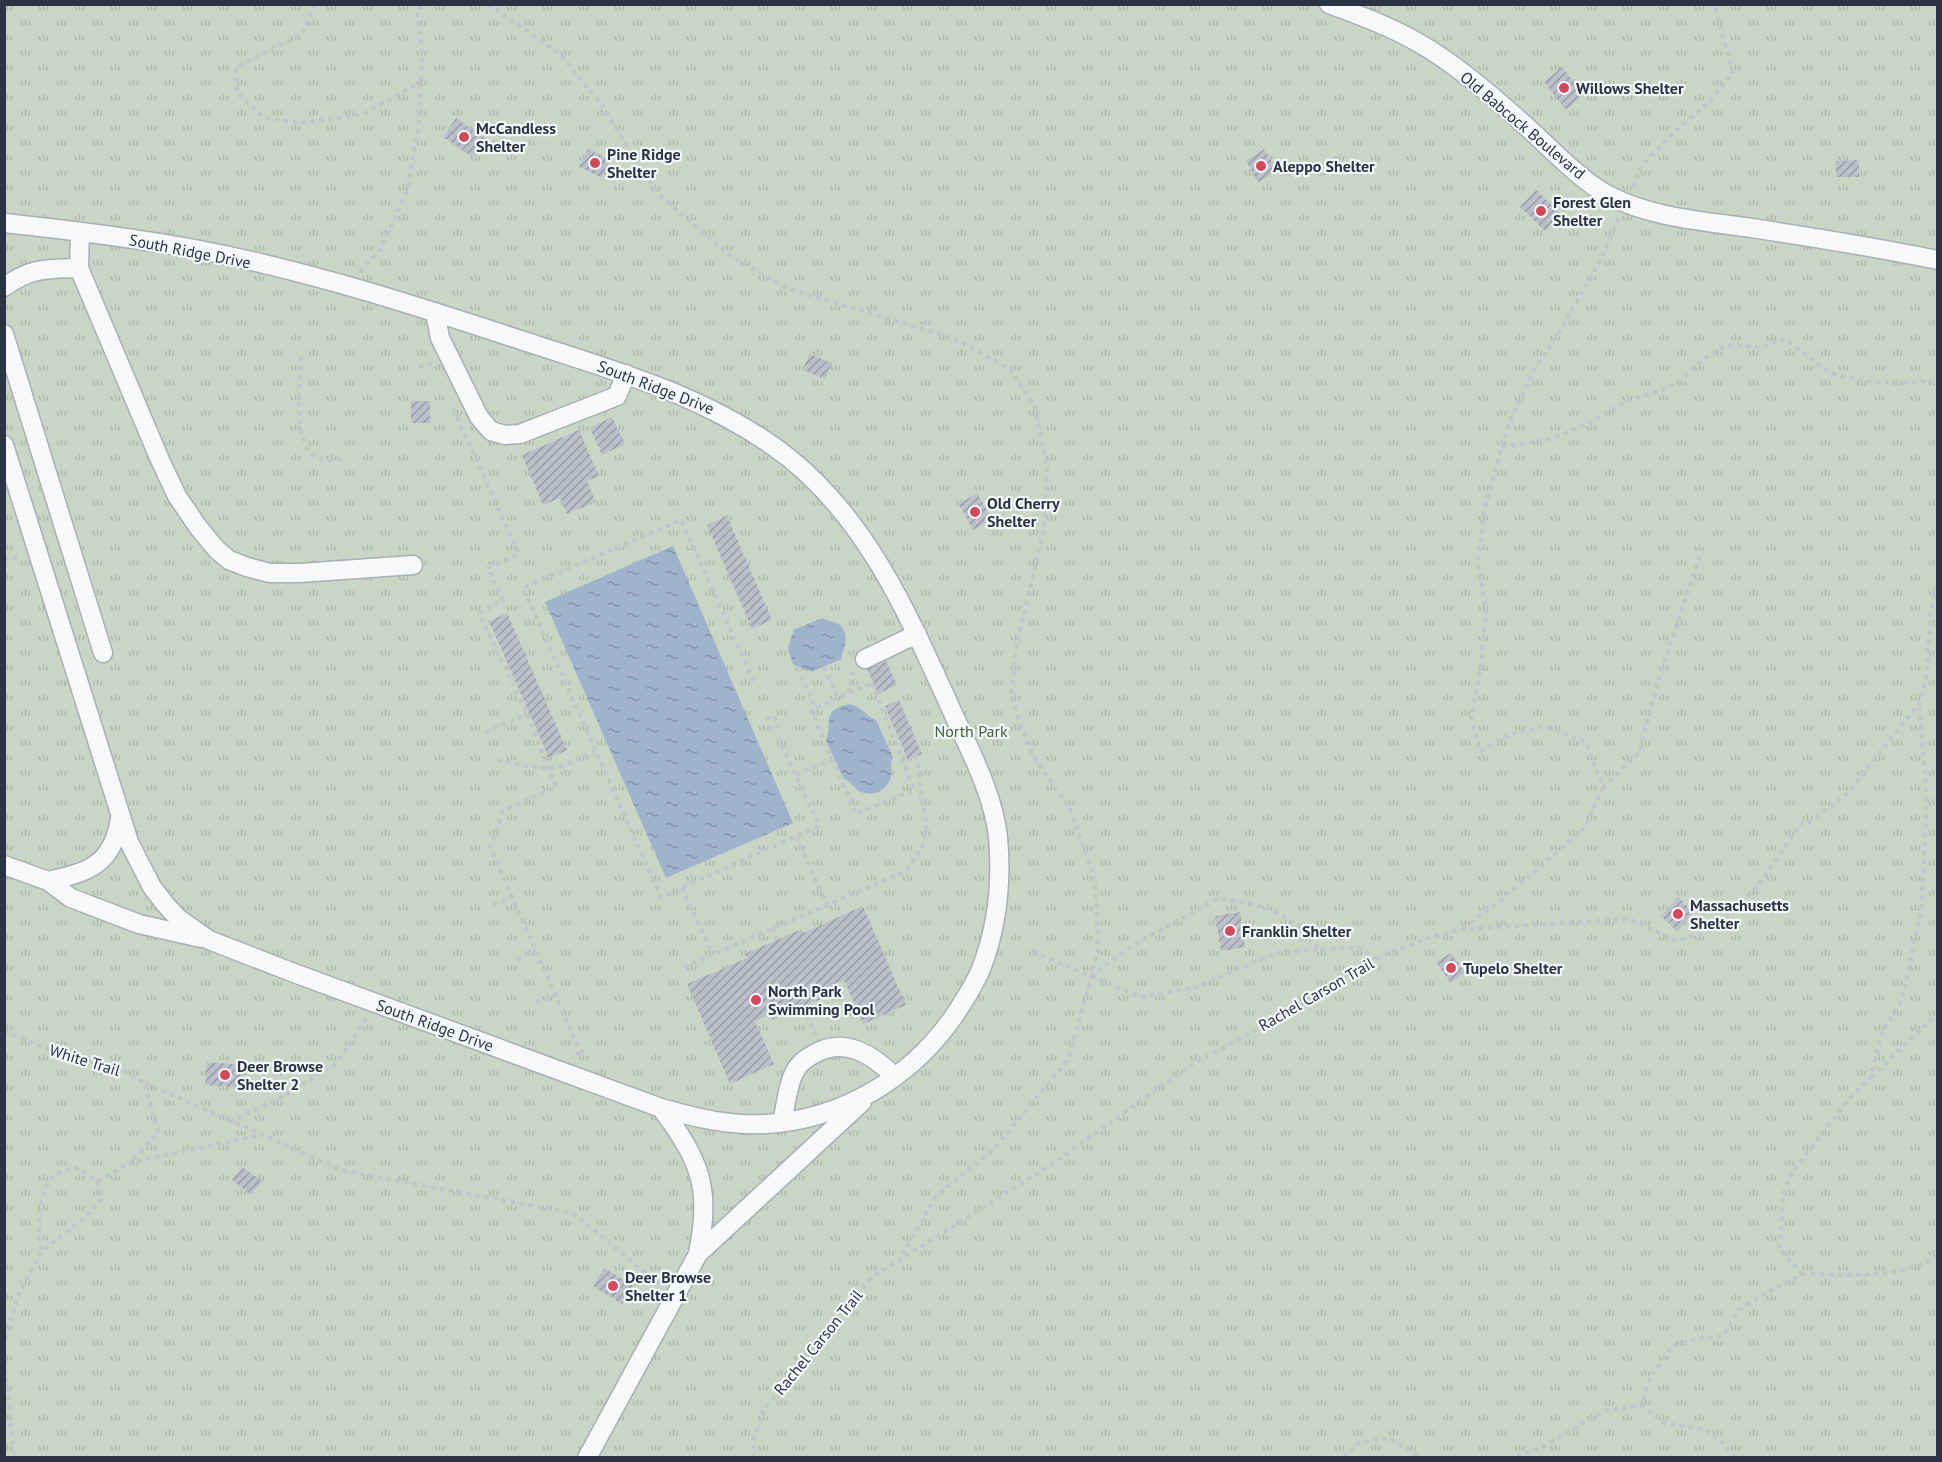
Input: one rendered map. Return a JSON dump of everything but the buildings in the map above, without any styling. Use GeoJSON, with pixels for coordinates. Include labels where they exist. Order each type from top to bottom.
{"type":"FeatureCollection","features":[{"type":"Feature","properties":{"kind":"street","name":"Old Babcock Boulevard"},"geometry":{"type":"LineString","coordinates":[[1329,4],[1418,42],[1495,98],[1585,179],[1605,194],[1626,204],[1664,214],[1857,244],[1938,260]]}},
{"type":"Feature","properties":{"kind":"street","name":"South Ridge Drive"},"geometry":{"type":"LineString","coordinates":[[4,223],[201,250],[348,286],[626,374],[701,403],[733,419],[791,460],[850,521],[890,579],[917,634],[989,797],[997,834],[998,895],[991,939],[979,974],[946,1027],[916,1061],[874,1091],[846,1105],[818,1114],[762,1124],[721,1123],[693,1118],[661,1108],[209,940],[139,924],[70,898],[48,881],[4,865]]}},
{"type":"Feature","properties":{"kind":"street"},"geometry":{"type":"LineString","coordinates":[[80,232],[79,268],[160,460],[177,496],[198,527],[218,550],[229,560],[270,573],[413,566]]}},
{"type":"Feature","properties":{"kind":"street"},"geometry":{"type":"LineString","coordinates":[[4,287],[20,276],[36,270],[79,268]]}},
{"type":"Feature","properties":{"kind":"street"},"geometry":{"type":"LineString","coordinates":[[435,312],[440,338],[479,417],[490,431],[505,435],[520,434],[618,396],[626,374]]}},
{"type":"Feature","properties":{"kind":"street"},"geometry":{"type":"LineString","coordinates":[[4,334],[103,653]]}},
{"type":"Feature","properties":{"kind":"street","name":"South Ridge Drive"},"geometry":{"type":"LineString","coordinates":[[4,445],[129,842],[152,887],[178,918],[209,940]]}},
{"type":"Feature","properties":{"kind":"street"},"geometry":{"type":"LineString","coordinates":[[865,659],[917,634]]}},
{"type":"Feature","properties":{"kind":"street"},"geometry":{"type":"LineString","coordinates":[[48,881],[92,867],[104,858],[117,836],[120,817]]}},
{"type":"Feature","properties":{"kind":"street"},"geometry":{"type":"LineString","coordinates":[[782,1122],[794,1073],[807,1057],[822,1049],[845,1046],[855,1049],[880,1062],[895,1077]]}},
{"type":"Feature","properties":{"kind":"street","name":"South Ridge Drive"},"geometry":{"type":"LineString","coordinates":[[698,1254],[874,1091]]}},
{"type":"Feature","properties":{"kind":"street","name":"South Ridge Drive"},"geometry":{"type":"LineString","coordinates":[[587,1458],[698,1254],[704,1224],[701,1179],[694,1158],[661,1108]]}},
{"type":"Feature","properties":{"kind":"path"},"geometry":{"type":"LineString","coordinates":[[315,4],[303,33],[237,67],[237,93],[264,118],[305,123],[363,114],[421,82]]}},
{"type":"Feature","properties":{"kind":"path"},"geometry":{"type":"LineString","coordinates":[[348,286],[380,250],[407,191],[419,123],[422,50],[417,10],[425,4]]}},
{"type":"Feature","properties":{"kind":"path"},"geometry":{"type":"LineString","coordinates":[[1603,788],[1587,742],[1545,726],[1508,735],[1481,751],[1471,718],[1479,677],[1485,615],[1478,562],[1484,511],[1502,447],[1551,439],[1593,421],[1627,401],[1662,390],[1680,381],[1702,360],[1723,347],[1738,345],[1760,348],[1785,339],[1830,373],[1859,380],[1891,383],[1930,381],[1938,384]]}},
{"type":"Feature","properties":{"kind":"path"},"geometry":{"type":"LineString","coordinates":[[419,367],[432,363],[428,355]]}},
{"type":"Feature","properties":{"kind":"path"},"geometry":{"type":"LineString","coordinates":[[301,357],[299,429],[306,448],[318,458],[335,460],[344,458]]}},
{"type":"Feature","properties":{"kind":"path"},"geometry":{"type":"LineString","coordinates":[[451,406],[519,554],[488,568],[503,600],[478,613],[527,714],[556,787],[503,812],[490,847],[577,1044],[584,1054],[572,1055]]}},
{"type":"Feature","properties":{"kind":"path"},"geometry":{"type":"LineString","coordinates":[[754,681],[681,520],[523,588],[661,897],[819,826],[778,736]]}},
{"type":"Feature","properties":{"kind":"path"},"geometry":{"type":"LineString","coordinates":[[1462,929],[1500,901],[1584,829],[1603,788],[1639,753],[1658,681],[1702,549]]}},
{"type":"Feature","properties":{"kind":"path"},"geometry":{"type":"LineString","coordinates":[[4,560],[21,556]]}},
{"type":"Feature","properties":{"kind":"path","name":"Rachel Carson Trail"},"geometry":{"type":"LineString","coordinates":[[753,1458],[753,1440],[763,1411],[842,1307],[874,1276],[1054,1163],[1191,1065],[1318,997],[1337,979],[1377,958],[1422,940],[1462,929],[1629,919],[1676,941],[1710,931],[1758,886],[1802,823],[1810,822],[1846,795],[1919,703],[1927,675],[1930,614],[1938,578]]}},
{"type":"Feature","properties":{"kind":"path"},"geometry":{"type":"LineString","coordinates":[[798,667],[815,708]]}},
{"type":"Feature","properties":{"kind":"path"},"geometry":{"type":"LineString","coordinates":[[824,667],[838,697]]}},
{"type":"Feature","properties":{"kind":"path"},"geometry":{"type":"LineString","coordinates":[[872,683],[914,790],[856,814],[811,710],[815,708],[872,683]]}},
{"type":"Feature","properties":{"kind":"path"},"geometry":{"type":"LineString","coordinates":[[1870,1078],[1882,1034],[1902,1000],[1921,912],[1927,800],[1919,703]]}},
{"type":"Feature","properties":{"kind":"path"},"geometry":{"type":"LineString","coordinates":[[485,732],[527,714]]}},
{"type":"Feature","properties":{"kind":"path"},"geometry":{"type":"LineString","coordinates":[[497,760],[549,769],[558,768],[595,751]]}},
{"type":"Feature","properties":{"kind":"path"},"geometry":{"type":"LineString","coordinates":[[684,967],[906,871],[922,848],[927,825],[921,800],[919,767],[915,758]]}},
{"type":"Feature","properties":{"kind":"path"},"geometry":{"type":"LineString","coordinates":[[796,775],[832,759]]}},
{"type":"Feature","properties":{"kind":"path"},"geometry":{"type":"LineString","coordinates":[[796,837],[827,904]]}},
{"type":"Feature","properties":{"kind":"path"},"geometry":{"type":"LineString","coordinates":[[682,888],[713,955]]}},
{"type":"Feature","properties":{"kind":"path"},"geometry":{"type":"LineString","coordinates":[[493,905],[512,897]]}},
{"type":"Feature","properties":{"kind":"path"},"geometry":{"type":"LineString","coordinates":[[1091,976],[1133,945],[1218,898],[1270,908],[1305,930],[1319,950]]}},
{"type":"Feature","properties":{"kind":"path"},"geometry":{"type":"LineString","coordinates":[[772,928],[777,940]]}},
{"type":"Feature","properties":{"kind":"path"},"geometry":{"type":"LineString","coordinates":[[1034,952],[1140,997],[1197,987],[1276,952],[1358,947],[1377,958]]}},
{"type":"Feature","properties":{"kind":"path"},"geometry":{"type":"LineString","coordinates":[[517,959],[536,951]]}},
{"type":"Feature","properties":{"kind":"path"},"geometry":{"type":"LineString","coordinates":[[536,1003],[555,995]]}},
{"type":"Feature","properties":{"kind":"path"},"geometry":{"type":"LineString","coordinates":[[230,1122],[278,1099],[336,1064],[376,1003]]}},
{"type":"Feature","properties":{"kind":"path"},"geometry":{"type":"LineString","coordinates":[[803,1007],[822,1049]]}},
{"type":"Feature","properties":{"kind":"path"},"geometry":{"type":"LineString","coordinates":[[1802,1274],[1779,1248],[1784,1192],[1793,1171],[1848,1100],[1938,1013]]}},
{"type":"Feature","properties":{"kind":"path","name":"White Trail"},"geometry":{"type":"LineString","coordinates":[[4,1031],[51,1050],[123,1070],[145,1083],[230,1122],[344,1171],[573,1213],[675,1297]]}},
{"type":"Feature","properties":{"kind":"path"},"geometry":{"type":"LineString","coordinates":[[98,1182],[129,1163],[158,1134],[145,1083]]}},
{"type":"Feature","properties":{"kind":"path"},"geometry":{"type":"LineString","coordinates":[[129,1163],[260,1135]]}},
{"type":"Feature","properties":{"kind":"path"},"geometry":{"type":"LineString","coordinates":[[14,1458],[4,1350],[17,1297],[41,1252],[83,1219],[101,1199],[98,1182],[80,1168],[63,1171],[49,1182],[40,1205],[41,1252]]}},
{"type":"Feature","properties":{"kind":"path"},"geometry":{"type":"LineString","coordinates":[[1642,1405],[1647,1384],[1672,1346],[1695,1339],[1723,1335],[1739,1310],[1802,1274],[1875,1275],[1928,1262],[1938,1255]]}},
{"type":"Feature","properties":{"kind":"path"},"geometry":{"type":"LineString","coordinates":[[1508,1458],[1541,1448],[1604,1411],[1642,1405],[1664,1423],[1706,1430],[1726,1446],[1735,1458]]}},
{"type":"Feature","properties":{"kind":"path"},"geometry":{"type":"LineString","coordinates":[[1344,1458],[1358,1443],[1389,1438],[1422,1458]]}},
{"type":"Feature","properties":{"kind":"green space","name":"North Park"},"geometry":{"type":"Polygon","coordinates":[[[5,5],[1937,5],[1937,1457],[5,1458],[5,5]]]}},
{"type":"Feature","properties":{"kind":"water"},"geometry":{"type":"Polygon","coordinates":[[[673,546],[793,823],[666,878],[545,602],[673,546]]]}},
{"type":"Feature","properties":{"kind":"water"},"geometry":{"type":"Polygon","coordinates":[[[823,618],[841,626],[846,640],[845,646],[842,659],[811,672],[793,664],[788,649],[793,630],[823,618]]]}},
{"type":"Feature","properties":{"kind":"water"},"geometry":{"type":"Polygon","coordinates":[[[849,704],[876,720],[893,757],[889,782],[878,792],[864,793],[844,779],[826,741],[831,714],[834,710],[849,704]]]}},
{"type":"Feature","properties":{"kind":"place","name":"Willows Shelter"},"geometry":{"type":"Point","coordinates":[1564,88]}},
{"type":"Feature","properties":{"kind":"place","name":"McCandless Shelter"},"geometry":{"type":"Point","coordinates":[464,137]}},
{"type":"Feature","properties":{"kind":"place","name":"Pine Ridge Shelter"},"geometry":{"type":"Point","coordinates":[595,163]}},
{"type":"Feature","properties":{"kind":"place","name":"Aleppo Shelter"},"geometry":{"type":"Point","coordinates":[1261,166]}},
{"type":"Feature","properties":{"kind":"place","name":"Forest Glen Shelter"},"geometry":{"type":"Point","coordinates":[1541,211]}},
{"type":"Feature","properties":{"kind":"place","name":"Old Cherry Shelter"},"geometry":{"type":"Point","coordinates":[975,512]}},
{"type":"Feature","properties":{"kind":"place","name":"Massachusetts Shelter"},"geometry":{"type":"Point","coordinates":[1678,914]}},
{"type":"Feature","properties":{"kind":"place","name":"Franklin Shelter"},"geometry":{"type":"Point","coordinates":[1230,931]}},
{"type":"Feature","properties":{"kind":"place","name":"Tupelo Shelter"},"geometry":{"type":"Point","coordinates":[1451,968]}},
{"type":"Feature","properties":{"kind":"place","name":"North Park Swimming Pool"},"geometry":{"type":"Point","coordinates":[756,1000]}},
{"type":"Feature","properties":{"kind":"place","name":"Deer Browse Shelter 2"},"geometry":{"type":"Point","coordinates":[225,1075]}},
{"type":"Feature","properties":{"kind":"place","name":"Deer Browse Shelter 1"},"geometry":{"type":"Point","coordinates":[613,1286]}}]}
